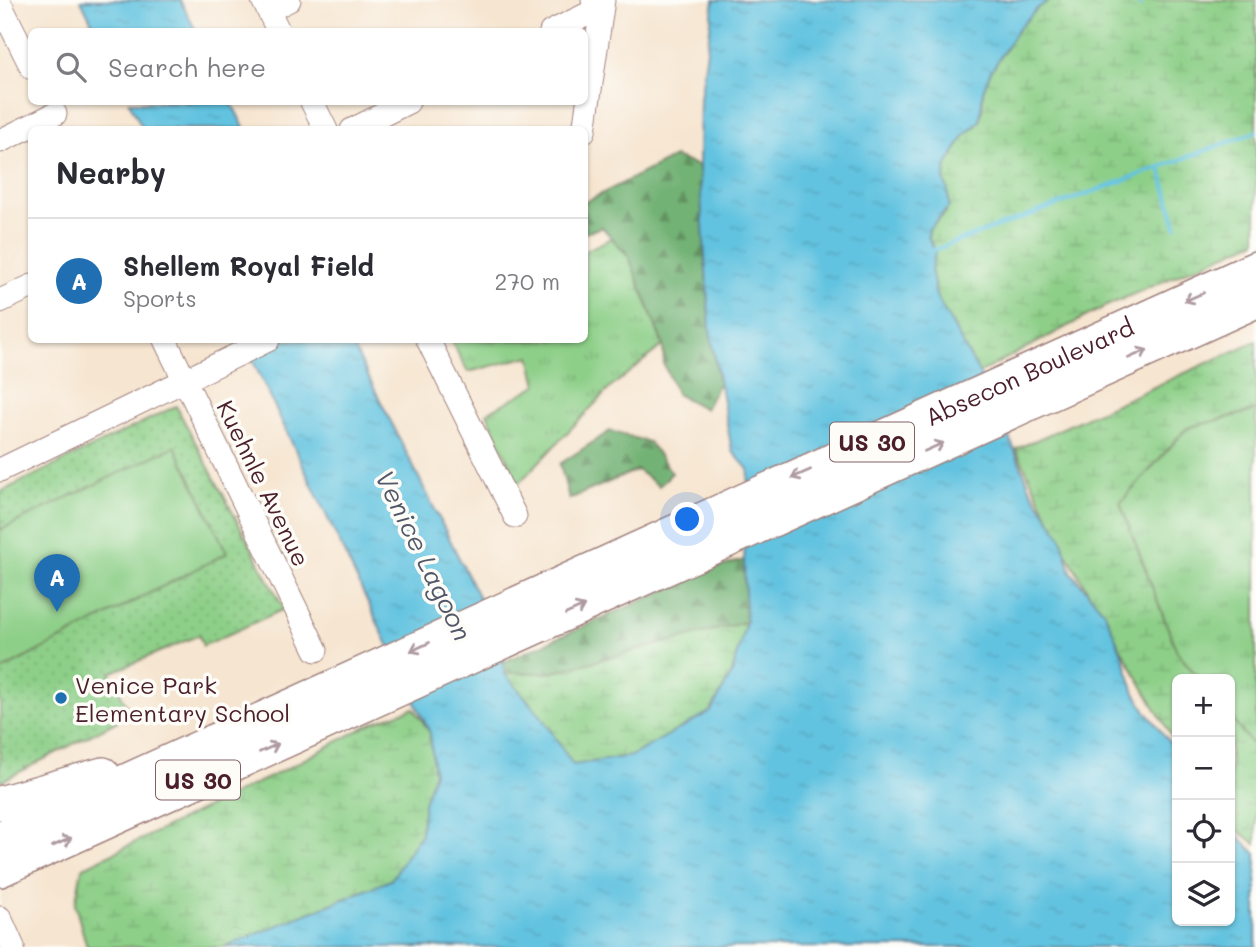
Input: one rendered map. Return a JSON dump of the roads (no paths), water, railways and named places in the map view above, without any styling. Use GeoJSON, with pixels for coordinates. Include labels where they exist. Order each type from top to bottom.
{"type":"FeatureCollection","features":[{"type":"Feature","properties":{"kind":"highway","name":"Absecon Boulevard"},"geometry":{"type":"LineString","coordinates":[[0,870],[389,678],[1070,369],[1256,268]]}},
{"type":"Feature","properties":{"kind":"highway","name":"Absecon Boulevard"},"geometry":{"type":"LineString","coordinates":[[1070,369],[1256,301]]}},
{"type":"Feature","properties":{"kind":"highway","name":"Absecon Boulevard"},"geometry":{"type":"LineString","coordinates":[[0,838],[160,765],[389,678]]}},
{"type":"Feature","properties":{"kind":"highway"},"geometry":{"type":"LineString","coordinates":[[0,803],[93,775],[160,765]]}},
{"type":"Feature","properties":{"kind":"street"},"geometry":{"type":"LineString","coordinates":[[557,28],[599,2]]}},
{"type":"Feature","properties":{"kind":"street"},"geometry":{"type":"LineString","coordinates":[[588,97],[599,2]]}},
{"type":"Feature","properties":{"kind":"street"},"geometry":{"type":"LineString","coordinates":[[273,3],[278,28]]}},
{"type":"Feature","properties":{"kind":"street"},"geometry":{"type":"LineString","coordinates":[[0,4],[28,60]]}},
{"type":"Feature","properties":{"kind":"street"},"geometry":{"type":"LineString","coordinates":[[314,105],[324,126]]}},
{"type":"Feature","properties":{"kind":"street"},"geometry":{"type":"LineString","coordinates":[[360,126],[402,105]]}},
{"type":"Feature","properties":{"kind":"street"},"geometry":{"type":"LineString","coordinates":[[585,126],[587,105]]}},
{"type":"Feature","properties":{"kind":"street"},"geometry":{"type":"LineString","coordinates":[[32,126],[55,115]]}},
{"type":"Feature","properties":{"kind":"street"},"geometry":{"type":"LineString","coordinates":[[0,141],[28,128]]}},
{"type":"Feature","properties":{"kind":"street"},"geometry":{"type":"LineString","coordinates":[[0,301],[28,288]]}},
{"type":"Feature","properties":{"kind":"street","name":"Kuehnle Avenue"},"geometry":{"type":"LineString","coordinates":[[166,343],[316,650]]}},
{"type":"Feature","properties":{"kind":"street"},"geometry":{"type":"LineString","coordinates":[[430,343],[515,516]]}},
{"type":"Feature","properties":{"kind":"street"},"geometry":{"type":"LineString","coordinates":[[0,470],[259,344]]}},
{"type":"Feature","properties":{"kind":"street"},"geometry":{"type":"LineString","coordinates":[[0,918],[13,947]]}},
{"type":"Feature","properties":{"kind":"water"},"geometry":{"type":"Polygon","coordinates":[[[81,0],[180,0],[194,28],[95,28],[81,0]]]}},
{"type":"Feature","properties":{"kind":"water","name":"Venice Lagoon"},"geometry":{"type":"Polygon","coordinates":[[[714,0],[1050,0],[1038,8],[1018,29],[990,73],[983,91],[980,121],[964,136],[947,165],[944,180],[949,207],[929,229],[928,236],[935,253],[931,269],[936,296],[979,373],[1031,490],[1061,537],[1071,572],[1105,613],[1135,693],[1172,745],[1172,926],[1235,926],[1235,833],[1256,854],[1256,947],[224,947],[391,880],[421,834],[424,803],[434,773],[430,733],[244,343],[352,343],[501,642],[504,673],[538,712],[573,765],[631,756],[711,711],[732,673],[746,622],[744,560],[749,470],[732,451],[710,330],[699,166],[700,99],[714,0]]]}},
{"type":"Feature","properties":{"kind":"water"},"geometry":{"type":"Polygon","coordinates":[[[131,105],[233,105],[243,126],[141,126],[131,105]]]}},
{"type":"Feature","properties":{"kind":"waterway"},"geometry":{"type":"LineString","coordinates":[[1140,0],[1140,6]]}},
{"type":"Feature","properties":{"kind":"waterway"},"geometry":{"type":"LineString","coordinates":[[934,250],[1256,132]]}},
{"type":"Feature","properties":{"kind":"waterway"},"geometry":{"type":"LineString","coordinates":[[1160,167],[1176,226]]}},
{"type":"Feature","properties":{"kind":"place","name":"Shellem Royal Field"},"geometry":{"type":"Point","coordinates":[57,612]}},
{"type":"Feature","properties":{"kind":"place","name":"Venice Park Elementary School"},"geometry":{"type":"Point","coordinates":[61,698]}}]}
